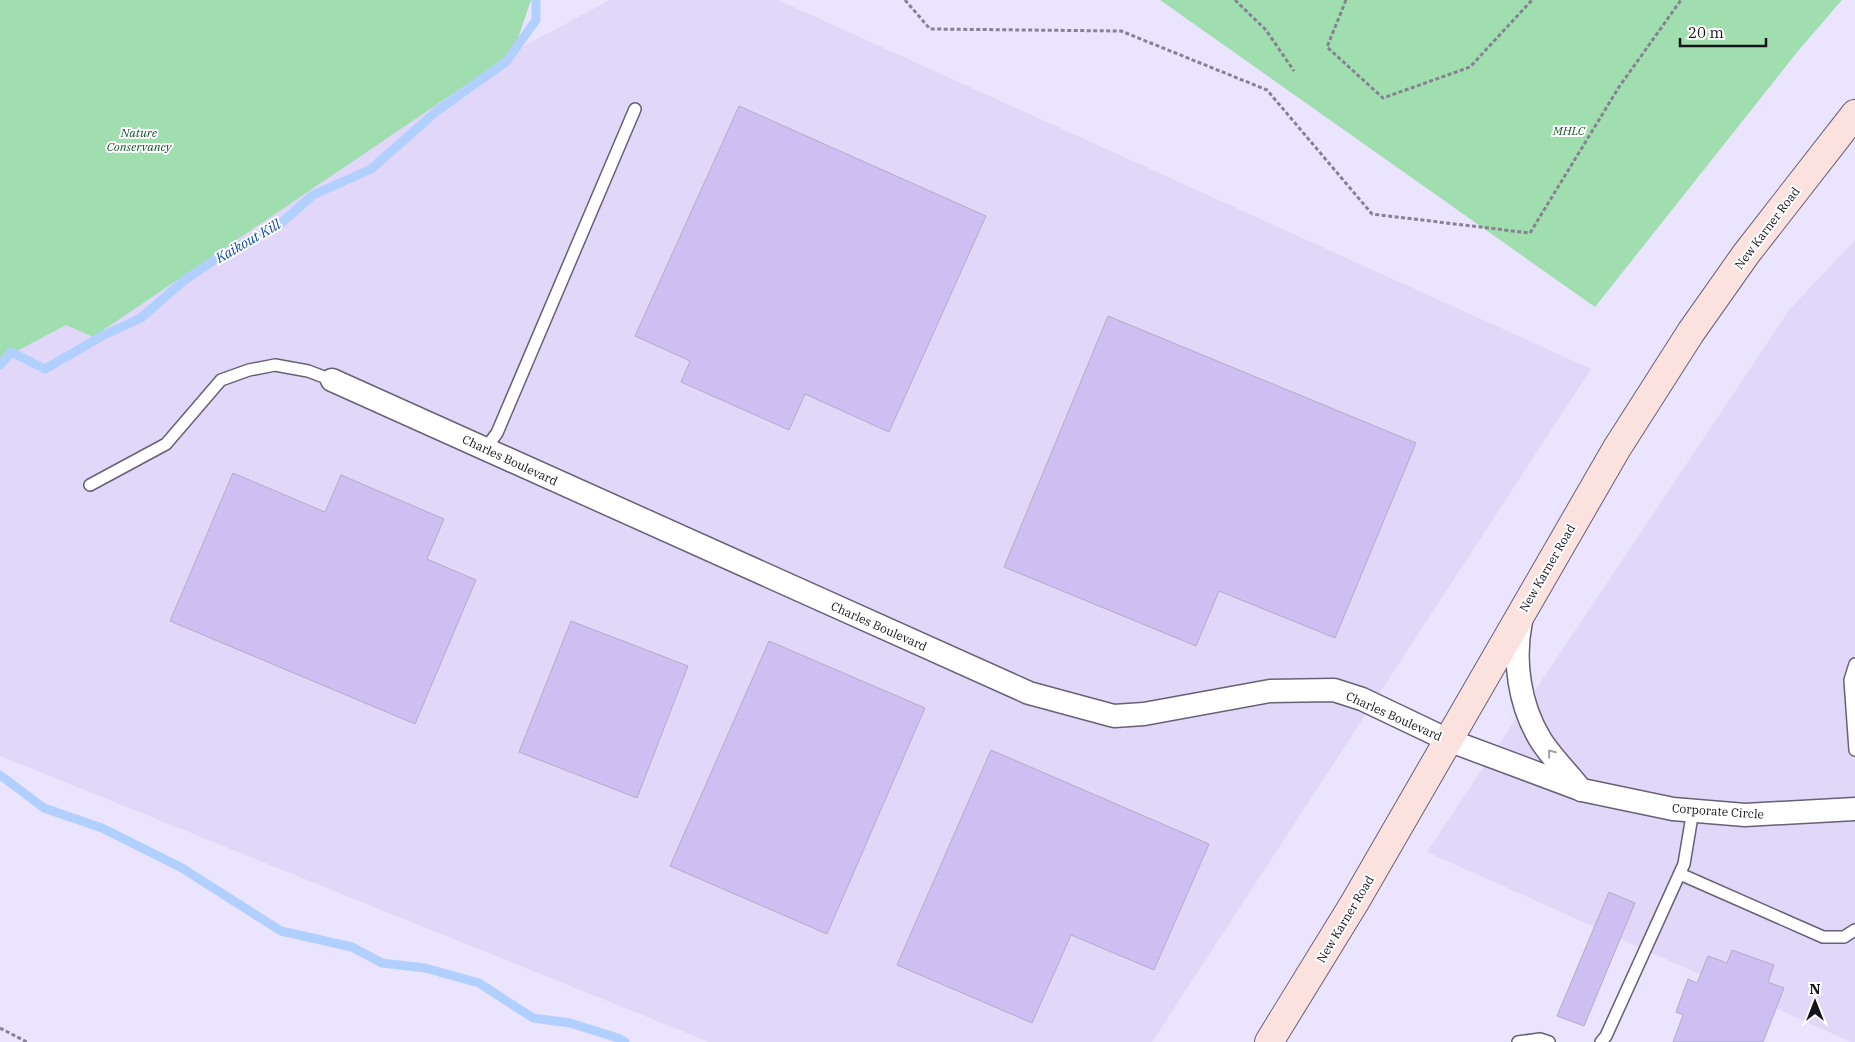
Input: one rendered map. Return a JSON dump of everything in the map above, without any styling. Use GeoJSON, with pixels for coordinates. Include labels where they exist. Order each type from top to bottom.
{"type":"FeatureCollection","features":[{"type":"Feature","properties":{"kind":"main road","name":"New Karner Road"},"geometry":{"type":"LineString","coordinates":[[1269,1042],[1355,902],[1617,448],[1691,332],[1746,254],[1855,114]]}},
{"type":"Feature","properties":{"kind":"street","name":"Charles Boulevard"},"geometry":{"type":"LineString","coordinates":[[332,380],[1029,693],[1114,716],[1144,714],[1270,691],[1334,690],[1362,699],[1448,740]]}},
{"type":"Feature","properties":{"kind":"street"},"geometry":{"type":"LineString","coordinates":[[1524,608],[1517,652],[1521,689],[1528,713],[1540,740],[1582,790]]}},
{"type":"Feature","properties":{"kind":"street","name":"Corporate Circle"},"geometry":{"type":"LineString","coordinates":[[1448,740],[1582,790],[1673,809],[1745,814],[1855,810]]}},
{"type":"Feature","properties":{"kind":"lane"},"geometry":{"type":"LineString","coordinates":[[486,448],[497,434],[635,109]]}},
{"type":"Feature","properties":{"kind":"lane"},"geometry":{"type":"LineString","coordinates":[[90,485],[166,444],[221,380],[250,370],[275,365],[308,371],[332,380]]}},
{"type":"Feature","properties":{"kind":"lane"},"geometry":{"type":"LineString","coordinates":[[1855,664],[1850,680],[1855,750]]}},
{"type":"Feature","properties":{"kind":"lane"},"geometry":{"type":"LineString","coordinates":[[1601,1042],[1606,1036],[1680,874],[1684,864],[1694,810]]}},
{"type":"Feature","properties":{"kind":"lane"},"geometry":{"type":"LineString","coordinates":[[1680,874],[1823,936],[1844,938],[1855,930]]}},
{"type":"Feature","properties":{"kind":"lane"},"geometry":{"type":"LineString","coordinates":[[1518,1042],[1540,1039],[1548,1042]]}},
{"type":"Feature","properties":{"kind":"path"},"geometry":{"type":"LineString","coordinates":[[905,0],[930,29],[1121,31],[1267,90],[1372,214],[1530,233],[1620,87],[1681,0]]}},
{"type":"Feature","properties":{"kind":"path"},"geometry":{"type":"LineString","coordinates":[[1235,0],[1266,30],[1294,71]]}},
{"type":"Feature","properties":{"kind":"path"},"geometry":{"type":"LineString","coordinates":[[1346,0],[1327,47],[1382,98],[1470,67],[1532,0]]}},
{"type":"Feature","properties":{"kind":"path"},"geometry":{"type":"LineString","coordinates":[[0,1028],[27,1042]]}},
{"type":"Feature","properties":{"kind":"shaded area"},"geometry":{"type":"Polygon","coordinates":[[[610,0],[778,0],[1591,369],[1152,1042],[709,1042],[0,756],[0,326],[610,0]]]}},
{"type":"Feature","properties":{"kind":"shaded area"},"geometry":{"type":"Polygon","coordinates":[[[1855,240],[1855,1042],[1851,1042],[1427,852],[1790,309],[1855,240]]]}},
{"type":"Feature","properties":{"kind":"green space","name":"Nature Conservancy"},"geometry":{"type":"Polygon","coordinates":[[[0,0],[531,0],[513,53],[93,337],[66,325],[0,360],[0,0]]]}},
{"type":"Feature","properties":{"kind":"green space","name":"MHLC"},"geometry":{"type":"Polygon","coordinates":[[[1160,0],[1842,0],[1798,51],[1595,307],[1160,0]]]}},
{"type":"Feature","properties":{"kind":"building"},"geometry":{"type":"Polygon","coordinates":[[[739,106],[986,216],[889,432],[805,394],[789,430],[681,382],[690,361],[635,336],[739,106]]]}},
{"type":"Feature","properties":{"kind":"building"},"geometry":{"type":"Polygon","coordinates":[[[1108,316],[1416,443],[1335,638],[1219,591],[1196,646],[1004,567],[1108,316]]]}},
{"type":"Feature","properties":{"kind":"building"},"geometry":{"type":"Polygon","coordinates":[[[233,473],[325,512],[341,475],[444,519],[427,559],[476,580],[415,724],[170,621],[233,473]]]}},
{"type":"Feature","properties":{"kind":"building"},"geometry":{"type":"Polygon","coordinates":[[[571,621],[688,666],[637,798],[519,752],[571,621]]]}},
{"type":"Feature","properties":{"kind":"building"},"geometry":{"type":"Polygon","coordinates":[[[769,641],[925,708],[827,934],[670,866],[769,641]]]}},
{"type":"Feature","properties":{"kind":"building"},"geometry":{"type":"Polygon","coordinates":[[[991,750],[1209,844],[1154,970],[1071,935],[1032,1023],[897,965],[991,750]]]}},
{"type":"Feature","properties":{"kind":"building"},"geometry":{"type":"Polygon","coordinates":[[[1609,892],[1635,903],[1584,1026],[1557,1016],[1609,892]]]}},
{"type":"Feature","properties":{"kind":"building"},"geometry":{"type":"Polygon","coordinates":[[[1732,950],[1774,965],[1768,982],[1784,988],[1763,1042],[1673,1042],[1683,1015],[1676,1012],[1688,979],[1697,983],[1708,956],[1727,963],[1732,950]]]}},
{"type":"Feature","properties":{"kind":"waterway","name":"Kaikout Kill"},"geometry":{"type":"LineString","coordinates":[[0,365],[11,352],[45,369],[102,336],[141,318],[182,282],[228,251],[280,224],[313,195],[371,169],[438,110],[506,62],[536,20],[536,0]]}},
{"type":"Feature","properties":{"kind":"waterway"},"geometry":{"type":"LineString","coordinates":[[0,775],[44,808],[102,828],[182,868],[281,931],[352,947],[382,963],[425,968],[479,983],[533,1018],[570,1023],[625,1042]]}}]}
